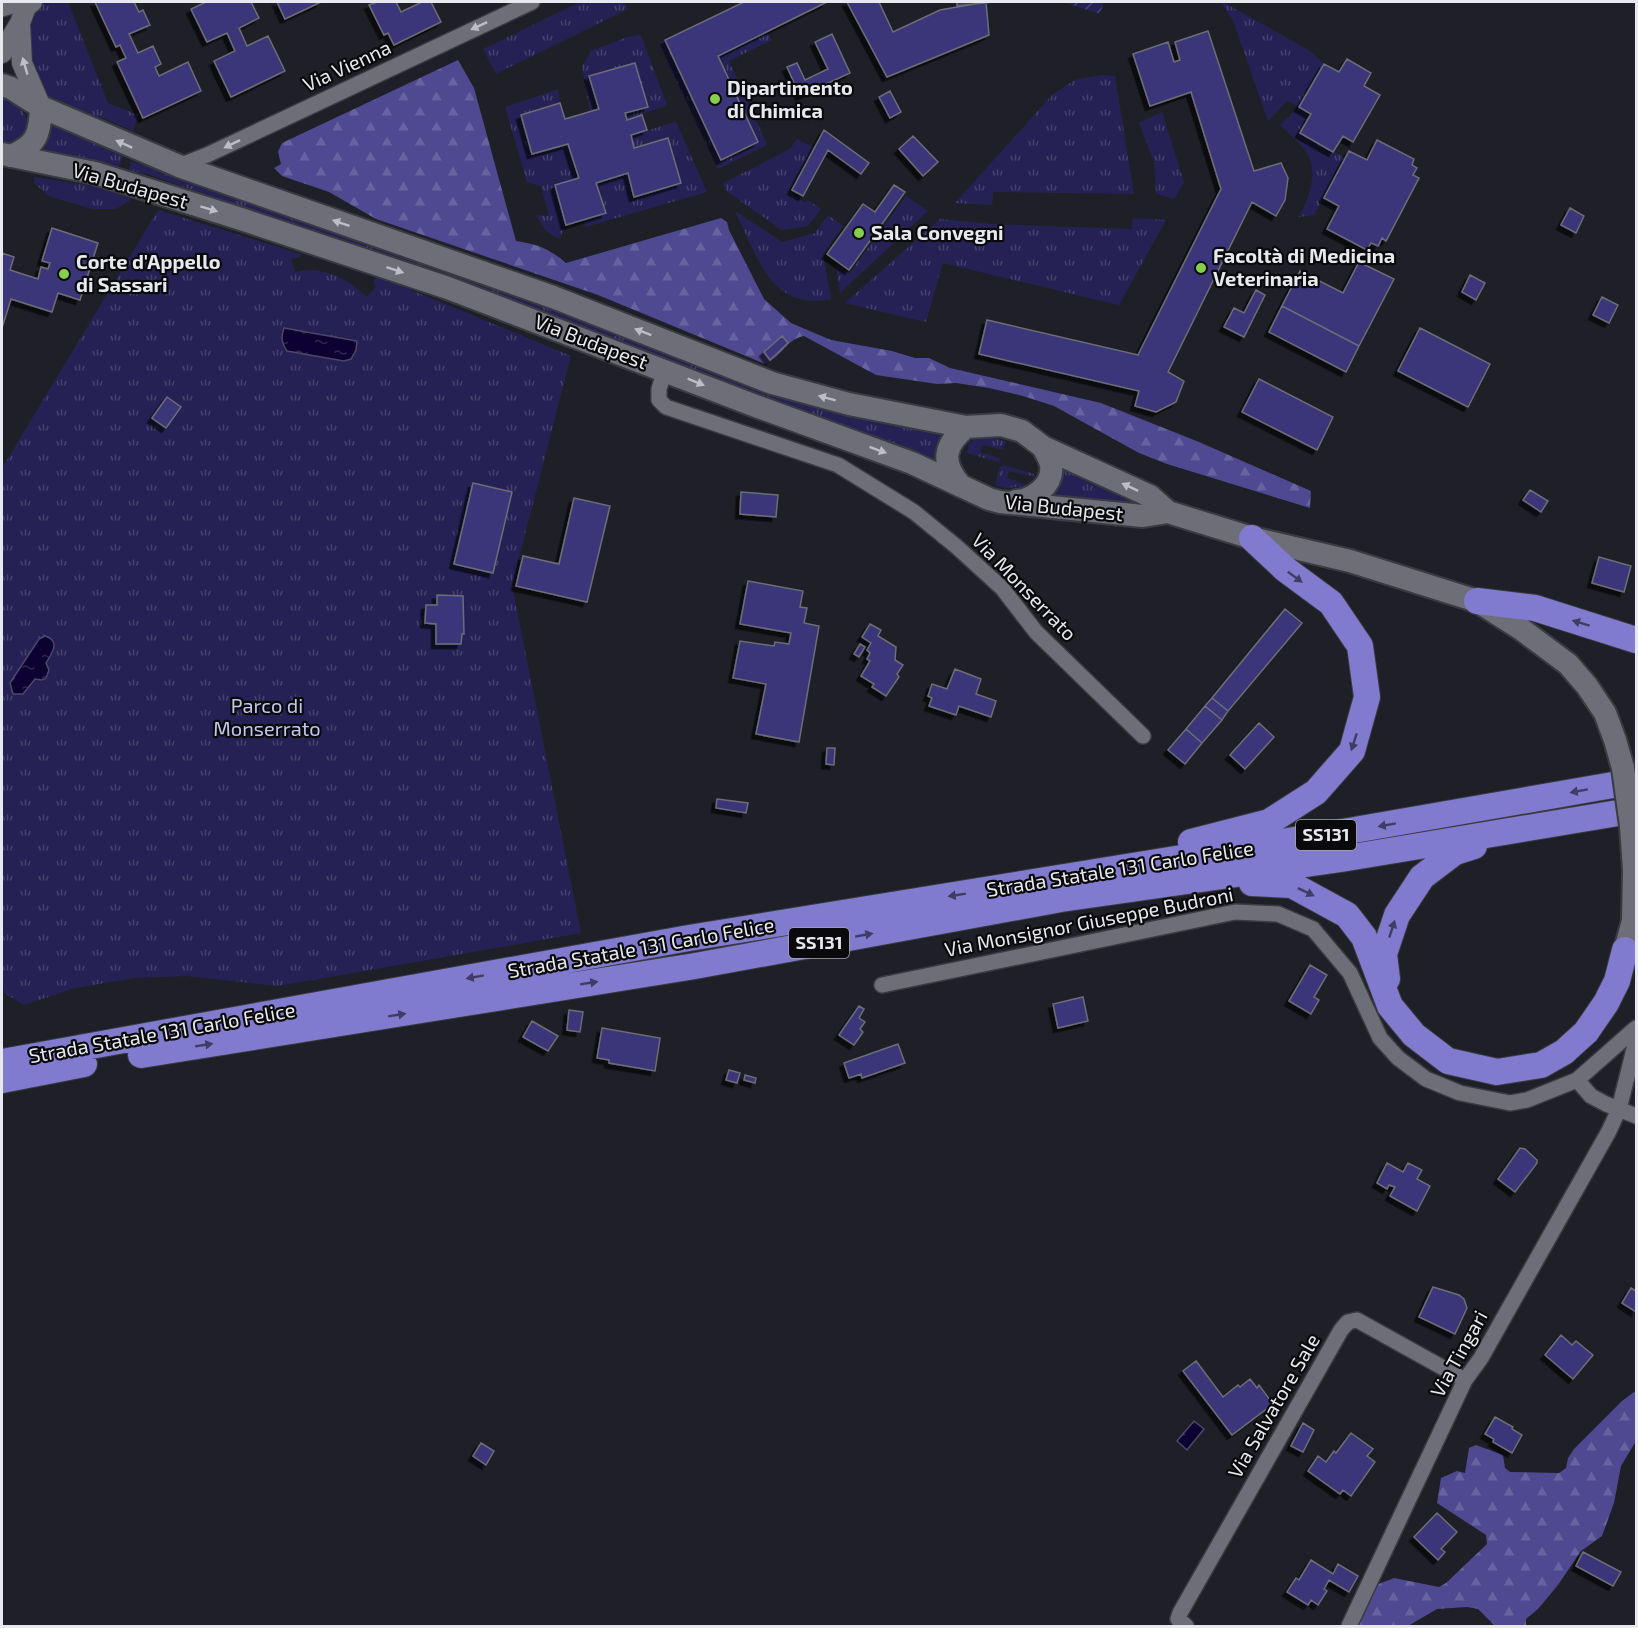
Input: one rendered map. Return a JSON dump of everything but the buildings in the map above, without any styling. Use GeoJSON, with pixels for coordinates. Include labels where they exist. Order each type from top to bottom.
{"type":"FeatureCollection","features":[{"type":"Feature","properties":{"kind":"highway"},"geometry":{"type":"LineString","coordinates":[[1015,886],[1269,822],[1316,792],[1352,751],[1367,697],[1360,646],[1331,603],[1285,570],[1252,538]]}},
{"type":"Feature","properties":{"kind":"highway"},"geometry":{"type":"LineString","coordinates":[[1477,601],[1535,608],[1636,640]]}},
{"type":"Feature","properties":{"kind":"highway","name":"Strada Statale 131 Carlo Felice"},"geometry":{"type":"LineString","coordinates":[[2,1060],[689,938],[1359,830],[1630,775]]}},
{"type":"Feature","properties":{"kind":"highway","name":"Strada Statale 131 Carlo Felice"},"geometry":{"type":"LineString","coordinates":[[2,1080],[100,1061],[695,966],[1060,899],[1341,859],[1537,826],[1634,818]]}},
{"type":"Feature","properties":{"kind":"highway"},"geometry":{"type":"LineString","coordinates":[[1390,1006],[1384,954],[1397,915],[1422,877],[1455,852],[1537,826]]}},
{"type":"Feature","properties":{"kind":"highway"},"geometry":{"type":"LineString","coordinates":[[1060,899],[1257,883],[1292,885],[1347,915],[1364,937],[1390,1006],[1414,1035],[1448,1061],[1497,1072],[1541,1065],[1564,1052],[1586,1032],[1606,1003],[1631,953]]}},
{"type":"Feature","properties":{"kind":"main road","name":"Via Budapest"},"geometry":{"type":"LineString","coordinates":[[2,85],[11,88],[41,107],[178,166],[553,297],[772,383],[849,404],[966,427],[1001,425],[1022,431],[1043,447],[1150,496],[1168,512],[1252,538],[1350,561],[1477,601],[1521,629],[1568,664],[1587,686],[1605,713],[1630,775],[1634,818],[1631,953]]}},
{"type":"Feature","properties":{"kind":"main road","name":"Via Budapest"},"geometry":{"type":"LineString","coordinates":[[6,155],[27,150],[36,136],[41,107]]}},
{"type":"Feature","properties":{"kind":"main road","name":"Via Budapest"},"geometry":{"type":"LineString","coordinates":[[6,155],[95,173],[448,288],[753,405],[912,463],[989,499],[1143,516],[1168,512]]}},
{"type":"Feature","properties":{"kind":"main road"},"geometry":{"type":"LineString","coordinates":[[961,486],[952,475],[948,466],[948,457],[949,446],[956,435],[966,427]]}},
{"type":"Feature","properties":{"kind":"main road"},"geometry":{"type":"LineString","coordinates":[[1011,502],[1032,497],[1041,491],[1049,479],[1051,464],[1043,447]]}},
{"type":"Feature","properties":{"kind":"street","name":"Via Vienna"},"geometry":{"type":"LineString","coordinates":[[178,166],[207,155],[532,2]]}},
{"type":"Feature","properties":{"kind":"street"},"geometry":{"type":"LineString","coordinates":[[2,9],[22,3],[26,10],[22,63],[41,107]]}},
{"type":"Feature","properties":{"kind":"street"},"geometry":{"type":"LineString","coordinates":[[2,53],[26,10]]}},
{"type":"Feature","properties":{"kind":"street","name":"Via Monserrato"},"geometry":{"type":"LineString","coordinates":[[665,370],[659,388],[659,400],[666,407],[838,465],[914,512],[1002,588],[1036,632],[1143,736]]}},
{"type":"Feature","properties":{"kind":"street","name":"Via Monsignor Giuseppe Budroni"},"geometry":{"type":"LineString","coordinates":[[882,984],[1236,912],[1278,914],[1313,929],[1350,973],[1380,1038],[1398,1058],[1426,1079],[1460,1093],[1510,1103],[1527,1100],[1577,1080]]}},
{"type":"Feature","properties":{"kind":"street"},"geometry":{"type":"LineString","coordinates":[[1636,1028],[1577,1080],[1591,1096],[1636,1116]]}},
{"type":"Feature","properties":{"kind":"street","name":"Via Tingari"},"geometry":{"type":"LineString","coordinates":[[1349,1626],[1465,1380],[1481,1358],[1609,1131],[1619,1109],[1636,1041]]}},
{"type":"Feature","properties":{"kind":"street","name":"Via Salvatore Sale"},"geometry":{"type":"LineString","coordinates":[[1186,1626],[1178,1619],[1180,1613],[1341,1330],[1348,1322],[1357,1320],[1465,1380]]}},
{"type":"Feature","properties":{"kind":"green space"},"geometry":{"type":"Polygon","coordinates":[[[42,2],[68,2],[108,103],[138,115],[133,131],[101,117],[79,113],[60,106],[48,96],[29,55],[29,29],[34,9],[42,2]]]}},
{"type":"Feature","properties":{"kind":"green space"},"geometry":{"type":"Polygon","coordinates":[[[580,2],[624,2],[628,9],[496,74],[483,49],[580,2]]]}},
{"type":"Feature","properties":{"kind":"green space"},"geometry":{"type":"Polygon","coordinates":[[[1063,2],[1104,2],[1100,14],[1063,2]]]}},
{"type":"Feature","properties":{"kind":"green space"},"geometry":{"type":"Polygon","coordinates":[[[1220,2],[1310,51],[1324,64],[1299,107],[1287,101],[1268,121],[1233,20],[1220,2]]]}},
{"type":"Feature","properties":{"kind":"green space"},"geometry":{"type":"Polygon","coordinates":[[[767,33],[772,40],[729,61],[767,145],[718,169],[659,44],[665,40],[721,160],[758,142],[718,56],[767,33]]]}},
{"type":"Feature","properties":{"kind":"green space"},"geometry":{"type":"Polygon","coordinates":[[[641,35],[667,105],[627,120],[625,113],[647,107],[635,63],[590,76],[599,109],[590,111],[582,66],[591,51],[627,37],[641,35]]]}},
{"type":"Feature","properties":{"kind":"green space"},"geometry":{"type":"Polygon","coordinates":[[[458,60],[474,88],[516,241],[543,248],[566,263],[721,218],[727,222],[764,299],[791,323],[831,340],[892,351],[915,358],[929,358],[950,368],[1101,403],[1199,442],[1311,491],[1310,508],[1167,464],[1139,453],[1054,406],[989,388],[956,383],[937,384],[876,375],[804,336],[788,344],[765,364],[598,295],[376,219],[329,192],[282,176],[274,168],[281,164],[278,152],[282,143],[458,60]]]}},
{"type":"Feature","properties":{"kind":"green space"},"geometry":{"type":"Polygon","coordinates":[[[1101,75],[1115,76],[1134,194],[993,192],[992,205],[955,203],[1053,94],[1075,80],[1101,75]]]}},
{"type":"Feature","properties":{"kind":"green space"},"geometry":{"type":"Polygon","coordinates":[[[558,89],[560,103],[521,115],[532,154],[568,144],[579,178],[555,185],[566,225],[559,239],[546,231],[536,215],[549,216],[541,186],[527,182],[505,107],[558,89]]]}},
{"type":"Feature","properties":{"kind":"green space"},"geometry":{"type":"Polygon","coordinates":[[[2,98],[19,107],[27,121],[27,135],[15,144],[2,145],[2,98]]]}},
{"type":"Feature","properties":{"kind":"green space"},"geometry":{"type":"Polygon","coordinates":[[[1299,107],[1311,114],[1300,133],[1345,158],[1314,215],[1299,217],[1310,192],[1312,165],[1304,149],[1280,125],[1299,107]]]}},
{"type":"Feature","properties":{"kind":"green space"},"geometry":{"type":"Polygon","coordinates":[[[1162,112],[1184,182],[1174,199],[1156,194],[1154,162],[1139,123],[1162,112]]]}},
{"type":"Feature","properties":{"kind":"green space"},"geometry":{"type":"Polygon","coordinates":[[[48,121],[123,156],[118,168],[40,148],[48,121]]]}},
{"type":"Feature","properties":{"kind":"green space"},"geometry":{"type":"Polygon","coordinates":[[[676,122],[707,192],[585,227],[584,220],[605,213],[596,183],[628,173],[634,196],[681,183],[668,138],[634,148],[631,135],[676,122]]]}},
{"type":"Feature","properties":{"kind":"green space"},"geometry":{"type":"Polygon","coordinates":[[[797,139],[813,147],[789,191],[805,203],[808,200],[821,209],[808,226],[782,230],[726,191],[723,183],[790,149],[797,139]]]}},
{"type":"Feature","properties":{"kind":"green space"},"geometry":{"type":"Polygon","coordinates":[[[131,161],[524,296],[799,401],[865,419],[950,434],[942,465],[860,431],[738,388],[521,303],[147,174],[129,170],[131,161]]]}},
{"type":"Feature","properties":{"kind":"green space"},"geometry":{"type":"Polygon","coordinates":[[[34,177],[94,186],[132,199],[116,209],[92,209],[49,196],[34,183],[34,177]]]}},
{"type":"Feature","properties":{"kind":"green space"},"geometry":{"type":"Polygon","coordinates":[[[906,196],[928,211],[840,293],[836,265],[849,274],[906,196]]]}},
{"type":"Feature","properties":{"kind":"green space","name":"Parco di Monserrato"},"geometry":{"type":"Polygon","coordinates":[[[158,210],[301,254],[300,257],[291,259],[295,272],[315,270],[334,275],[360,290],[367,297],[376,287],[373,282],[377,276],[571,356],[512,585],[581,933],[278,986],[186,976],[134,978],[75,988],[24,1005],[4,993],[2,979],[2,468],[158,210]]]}},
{"type":"Feature","properties":{"kind":"green space"},"geometry":{"type":"Polygon","coordinates":[[[735,211],[782,242],[815,233],[828,215],[843,226],[823,254],[831,299],[810,301],[793,297],[780,288],[759,262],[735,211]]]}},
{"type":"Feature","properties":{"kind":"green space"},"geometry":{"type":"Polygon","coordinates":[[[1133,218],[1166,220],[1119,305],[943,263],[926,322],[845,303],[940,219],[991,224],[1132,229],[1133,218]]]}},
{"type":"Feature","properties":{"kind":"green space"},"geometry":{"type":"Polygon","coordinates":[[[992,438],[1006,441],[1003,450],[983,445],[980,452],[1001,459],[1000,461],[967,453],[969,443],[974,440],[992,438]]]}},
{"type":"Feature","properties":{"kind":"green space"},"geometry":{"type":"Polygon","coordinates":[[[1058,461],[1091,482],[1148,507],[1049,496],[1058,461]]]}},
{"type":"Feature","properties":{"kind":"green space"},"geometry":{"type":"Polygon","coordinates":[[[1003,465],[1034,474],[1035,477],[1009,471],[1007,478],[1029,486],[1005,488],[995,486],[1000,467],[1003,465]]]}},
{"type":"Feature","properties":{"kind":"green space"},"geometry":{"type":"Polygon","coordinates":[[[1634,1392],[1636,1393],[1636,1441],[1621,1466],[1614,1503],[1602,1536],[1581,1551],[1558,1585],[1538,1609],[1526,1619],[1526,1626],[1495,1626],[1478,1609],[1467,1607],[1437,1609],[1408,1626],[1355,1626],[1373,1586],[1394,1578],[1439,1587],[1487,1544],[1486,1535],[1437,1503],[1441,1478],[1457,1471],[1465,1473],[1469,1448],[1476,1445],[1503,1455],[1505,1468],[1510,1472],[1559,1473],[1566,1468],[1568,1458],[1574,1449],[1634,1392]]]}},
{"type":"Feature","properties":{"kind":"water"},"geometry":{"type":"Polygon","coordinates":[[[284,328],[357,341],[356,350],[351,359],[344,361],[287,351],[282,340],[284,328]]]}},
{"type":"Feature","properties":{"kind":"water"},"geometry":{"type":"Polygon","coordinates":[[[45,636],[50,638],[54,644],[46,663],[49,670],[46,678],[35,679],[23,694],[13,694],[10,683],[39,639],[45,636]]]}},
{"type":"Feature","properties":{"kind":"water"},"geometry":{"type":"Polygon","coordinates":[[[1194,1421],[1204,1429],[1187,1450],[1177,1441],[1194,1421]]]}},
{"type":"Feature","properties":{"kind":"place","name":"Dipartimento di Chimica"},"geometry":{"type":"Point","coordinates":[715,99]}},
{"type":"Feature","properties":{"kind":"place","name":"Sala Convegni"},"geometry":{"type":"Point","coordinates":[859,233]}},
{"type":"Feature","properties":{"kind":"place","name":"Facoltà di Medicina Veterinaria"},"geometry":{"type":"Point","coordinates":[1201,268]}},
{"type":"Feature","properties":{"kind":"place","name":"Corte d'Appello di Sassari"},"geometry":{"type":"Point","coordinates":[64,274]}}]}
